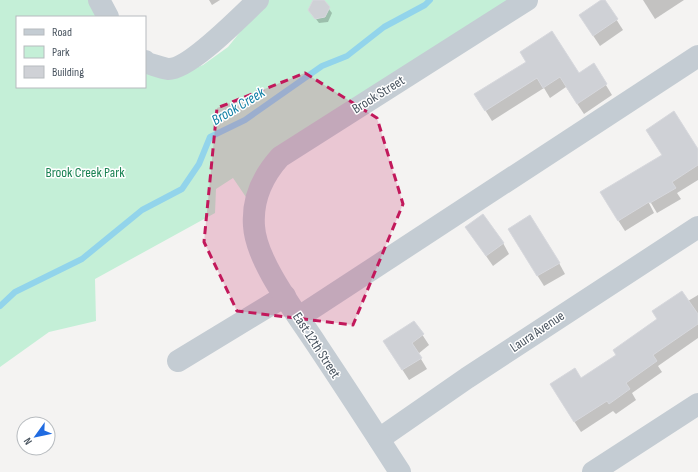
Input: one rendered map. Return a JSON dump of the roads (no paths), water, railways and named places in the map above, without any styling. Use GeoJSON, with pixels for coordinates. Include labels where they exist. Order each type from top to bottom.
{"type":"FeatureCollection","features":[{"type":"Feature","properties":{"kind":"street"},"geometry":{"type":"LineString","coordinates":[[99,0],[107,16]]}},
{"type":"Feature","properties":{"kind":"street"},"geometry":{"type":"LineString","coordinates":[[146,62],[169,69],[186,63],[224,32],[258,0]]}},
{"type":"Feature","properties":{"kind":"street","name":"Brook Street"},"geometry":{"type":"LineString","coordinates":[[254,210],[257,195],[263,180],[270,168],[280,157],[527,0]]}},
{"type":"Feature","properties":{"kind":"street"},"geometry":{"type":"LineString","coordinates":[[299,317],[698,56]]}},
{"type":"Feature","properties":{"kind":"street","name":"East 12th Street"},"geometry":{"type":"LineString","coordinates":[[254,210],[254,227],[262,255],[285,296],[400,472]]}},
{"type":"Feature","properties":{"kind":"street","name":"Laura Avenue"},"geometry":{"type":"LineString","coordinates":[[378,438],[698,227]]}},
{"type":"Feature","properties":{"kind":"street"},"geometry":{"type":"LineString","coordinates":[[178,361],[285,296]]}},
{"type":"Feature","properties":{"kind":"street"},"geometry":{"type":"LineString","coordinates":[[594,472],[698,404]]}},
{"type":"Feature","properties":{"kind":"waterway","name":"Brook Creek"},"geometry":{"type":"LineString","coordinates":[[0,306],[15,292],[82,259],[142,210],[182,189],[199,164],[210,137],[245,120],[322,66],[347,56],[384,27],[425,5],[430,0]]}},
{"type":"Feature","properties":{"kind":"park label","name":"Brook Creek Park"},"geometry":{"type":"Point","coordinates":[85,172]}}]}
